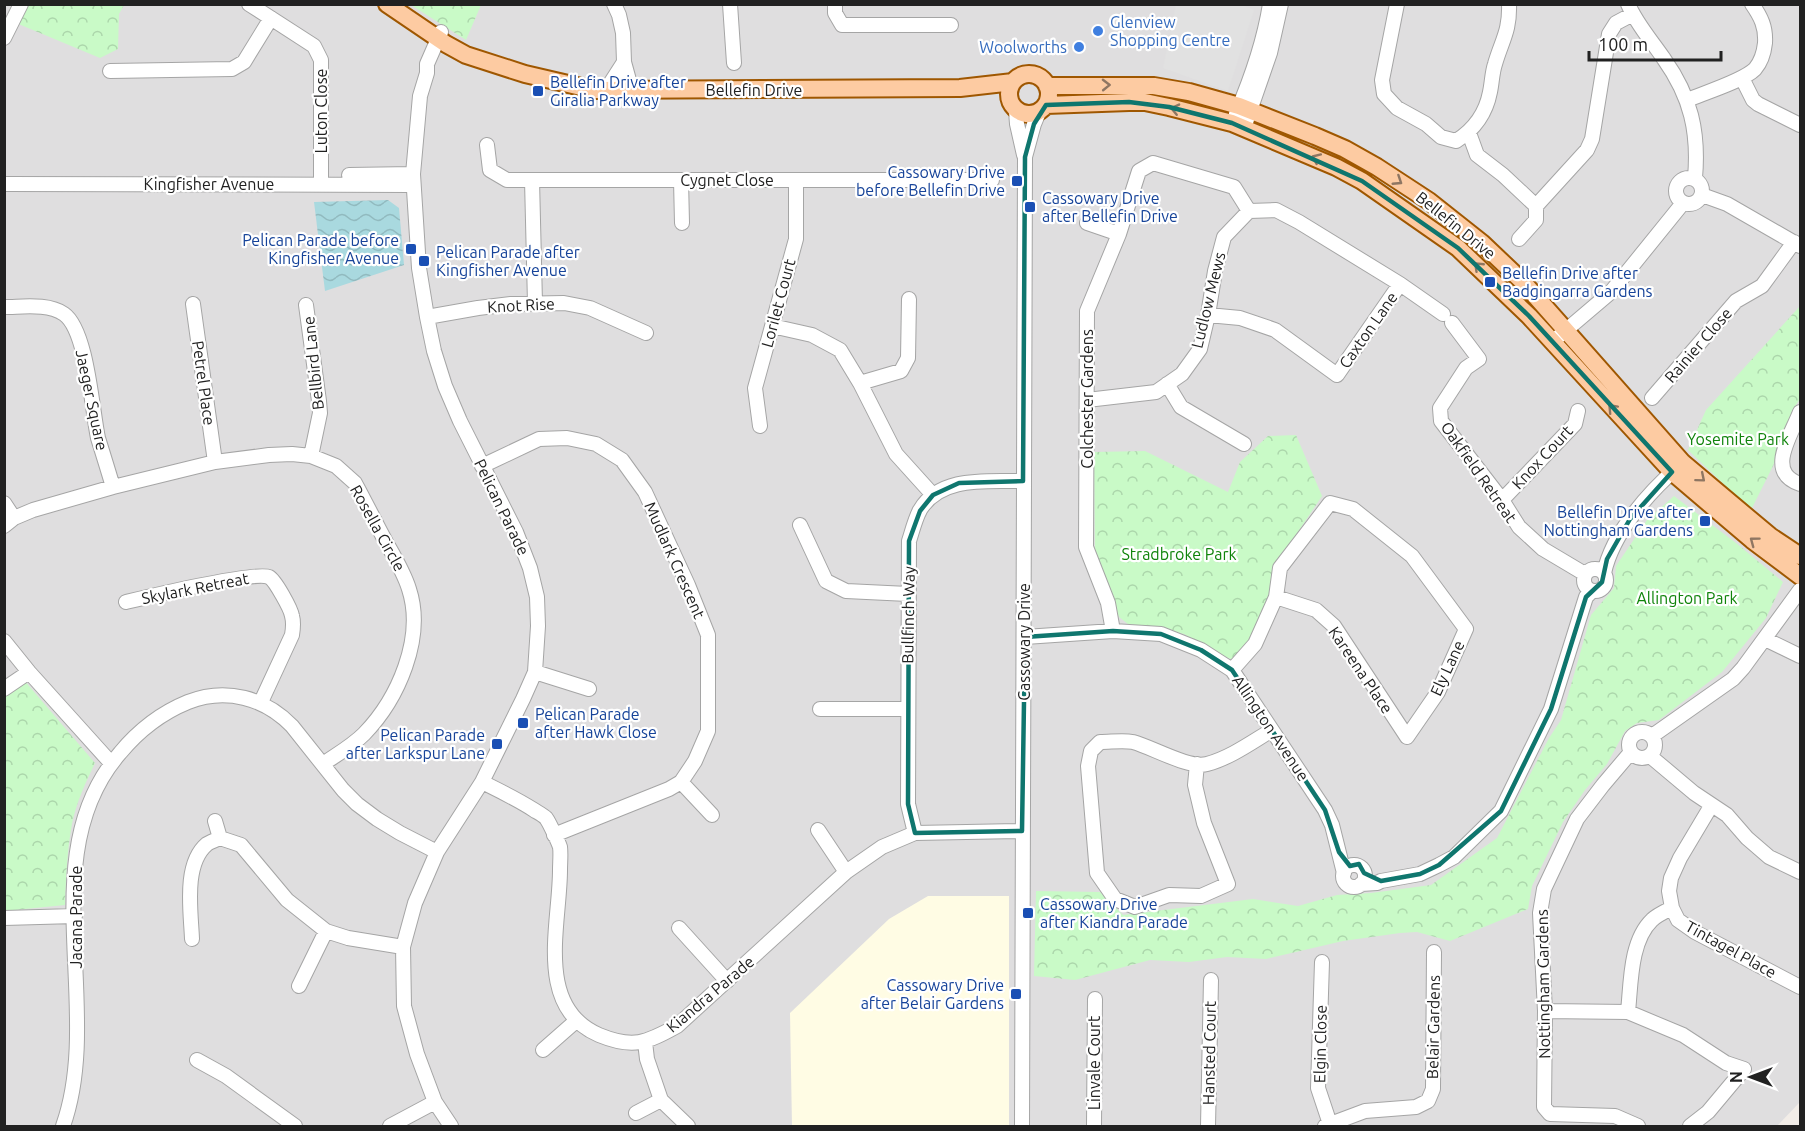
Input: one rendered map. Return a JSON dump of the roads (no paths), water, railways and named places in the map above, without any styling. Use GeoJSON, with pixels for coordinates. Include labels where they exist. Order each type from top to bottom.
{"type":"FeatureCollection","features":[{"type":"Feature","properties":{"kind":"main road","name":"Bellefin Drive"},"geometry":{"type":"LineString","coordinates":[[387,4],[444,38]]}},
{"type":"Feature","properties":{"kind":"main road","name":"Bellefin Drive"},"geometry":{"type":"LineString","coordinates":[[401,4],[466,55],[516,72],[594,90],[960,88],[1013,82]]}},
{"type":"Feature","properties":{"kind":"main road"},"geometry":{"type":"LineString","coordinates":[[1025,74],[1042,79],[1049,92],[1042,109],[1027,115],[1013,106],[1008,94],[1013,82],[1025,74]]}},
{"type":"Feature","properties":{"kind":"main road","name":"Bellefin Drive"},"geometry":{"type":"LineString","coordinates":[[1047,86],[1154,86],[1189,92],[1245,108],[1345,149],[1429,201],[1482,243],[1522,282],[1565,330],[1677,467],[1800,556]]}},
{"type":"Feature","properties":{"kind":"main road","name":"Bellefin Drive"},"geometry":{"type":"LineString","coordinates":[[960,88],[1013,106]]}},
{"type":"Feature","properties":{"kind":"main road","name":"Bellefin Drive"},"geometry":{"type":"LineString","coordinates":[[1042,109],[1146,102],[1238,125],[1336,167],[1362,181],[1458,248],[1752,540],[1800,576]]}},
{"type":"Feature","properties":{"kind":"street"},"geometry":{"type":"LineString","coordinates":[[4,38],[21,4]]}},
{"type":"Feature","properties":{"kind":"street","name":"Luton Close"},"geometry":{"type":"LineString","coordinates":[[249,4],[314,46],[321,60],[321,179]]}},
{"type":"Feature","properties":{"kind":"street"},"geometry":{"type":"LineString","coordinates":[[614,4],[623,33],[624,62],[632,91]]}},
{"type":"Feature","properties":{"kind":"street"},"geometry":{"type":"LineString","coordinates":[[730,4],[734,63]]}},
{"type":"Feature","properties":{"kind":"street"},"geometry":{"type":"LineString","coordinates":[[835,4],[835,13],[842,25],[951,26]]}},
{"type":"Feature","properties":{"kind":"street"},"geometry":{"type":"LineString","coordinates":[[1245,108],[1270,4]]}},
{"type":"Feature","properties":{"kind":"street"},"geometry":{"type":"LineString","coordinates":[[1238,125],[1270,53],[1281,4]]}},
{"type":"Feature","properties":{"kind":"street"},"geometry":{"type":"LineString","coordinates":[[1396,4],[1382,80],[1384,94],[1397,108],[1426,124],[1441,137],[1456,141],[1468,133],[1482,115],[1490,95],[1494,65],[1510,20],[1509,4]]}},
{"type":"Feature","properties":{"kind":"street"},"geometry":{"type":"LineString","coordinates":[[1688,100],[1742,78],[1755,68],[1764,51],[1765,30],[1758,6]]}},
{"type":"Feature","properties":{"kind":"street"},"geometry":{"type":"LineString","coordinates":[[1519,239],[1536,220],[1536,207],[1587,150],[1592,139],[1609,34],[1630,9],[1681,85],[1688,100],[1696,146],[1695,178],[1701,185],[1702,195],[1697,202],[1683,203],[1677,196],[1676,187],[1682,180],[1695,178]]}},
{"type":"Feature","properties":{"kind":"street"},"geometry":{"type":"LineString","coordinates":[[110,71],[232,69],[244,62],[271,18]]}},
{"type":"Feature","properties":{"kind":"street","name":"Pelican Parade"},"geometry":{"type":"LineString","coordinates":[[444,38],[432,68],[427,73],[420,96],[413,179],[419,268],[434,351],[462,425],[516,532],[530,567],[537,597],[538,626],[535,672],[482,782],[437,852],[415,903],[403,947],[404,1006],[417,1054],[435,1102],[451,1126]]}},
{"type":"Feature","properties":{"kind":"street"},"geometry":{"type":"LineString","coordinates":[[606,90],[624,62]]}},
{"type":"Feature","properties":{"kind":"street"},"geometry":{"type":"LineString","coordinates":[[1742,78],[1753,100],[1800,125]]}},
{"type":"Feature","properties":{"kind":"street","name":"Cassowary Drive"},"geometry":{"type":"LineString","coordinates":[[1013,106],[1024,157]]}},
{"type":"Feature","properties":{"kind":"street","name":"Cassowary Drive"},"geometry":{"type":"LineString","coordinates":[[1022,1126],[1024,157],[1034,124],[1042,109]]}},
{"type":"Feature","properties":{"kind":"street"},"geometry":{"type":"LineString","coordinates":[[1468,133],[1477,155],[1536,207]]}},
{"type":"Feature","properties":{"kind":"street","name":"Cygnet Close"},"geometry":{"type":"LineString","coordinates":[[487,145],[490,170],[507,180],[992,180]]}},
{"type":"Feature","properties":{"kind":"street","name":"Colchester Gardens"},"geometry":{"type":"LineString","coordinates":[[1113,631],[1108,603],[1086,547],[1087,311],[1119,234],[1139,171],[1153,163],[1234,187],[1249,211]]}},
{"type":"Feature","properties":{"kind":"street","name":"Kingfisher Avenue"},"geometry":{"type":"LineString","coordinates":[[4,176],[413,179]]}},
{"type":"Feature","properties":{"kind":"street","name":"Kingfisher Avenue"},"geometry":{"type":"LineString","coordinates":[[4,184],[321,179]]}},
{"type":"Feature","properties":{"kind":"street"},"geometry":{"type":"LineString","coordinates":[[532,180],[535,303]]}},
{"type":"Feature","properties":{"kind":"street"},"geometry":{"type":"LineString","coordinates":[[681,180],[682,223]]}},
{"type":"Feature","properties":{"kind":"street","name":"Lorilet Court"},"geometry":{"type":"LineString","coordinates":[[759,426],[755,388],[796,239],[796,180]]}},
{"type":"Feature","properties":{"kind":"street"},"geometry":{"type":"LineString","coordinates":[[1702,195],[1727,204],[1797,244]]}},
{"type":"Feature","properties":{"kind":"street"},"geometry":{"type":"LineString","coordinates":[[1552,343],[1611,292],[1683,203]]}},
{"type":"Feature","properties":{"kind":"street"},"geometry":{"type":"LineString","coordinates":[[1249,211],[1276,210],[1400,285]]}},
{"type":"Feature","properties":{"kind":"street","name":"Ludlow Mews"},"geometry":{"type":"LineString","coordinates":[[1087,400],[1156,392],[1182,374],[1200,350],[1224,237],[1249,211]]}},
{"type":"Feature","properties":{"kind":"street"},"geometry":{"type":"LineString","coordinates":[[1087,223],[1119,234]]}},
{"type":"Feature","properties":{"kind":"street","name":"Rainier Close"},"geometry":{"type":"LineString","coordinates":[[1652,398],[1736,302],[1762,286],[1797,244]]}},
{"type":"Feature","properties":{"kind":"street","name":"Oakfield Retreat"},"geometry":{"type":"LineString","coordinates":[[1400,285],[1447,318],[1479,359],[1466,368],[1440,408],[1441,421],[1502,500],[1519,527],[1543,549],[1586,574]]}},
{"type":"Feature","properties":{"kind":"street","name":"Caxton Lane"},"geometry":{"type":"LineString","coordinates":[[1208,315],[1240,318],[1275,330],[1336,375],[1400,285]]}},
{"type":"Feature","properties":{"kind":"street"},"geometry":{"type":"LineString","coordinates":[[860,383],[901,371],[908,358],[909,299]]}},
{"type":"Feature","properties":{"kind":"street","name":"Knot Rise"},"geometry":{"type":"LineString","coordinates":[[427,317],[478,308],[564,303],[590,309],[646,333]]}},
{"type":"Feature","properties":{"kind":"street","name":"Petrel Place"},"geometry":{"type":"LineString","coordinates":[[193,304],[215,462]]}},
{"type":"Feature","properties":{"kind":"street","name":"Bellbird Lane"},"geometry":{"type":"LineString","coordinates":[[306,305],[320,413],[311,456]]}},
{"type":"Feature","properties":{"kind":"street","name":"Jaeger Square"},"geometry":{"type":"LineString","coordinates":[[4,307],[46,307],[58,311],[71,311],[88,377],[98,436],[113,487]]}},
{"type":"Feature","properties":{"kind":"street"},"geometry":{"type":"LineString","coordinates":[[772,326],[812,335],[840,350],[860,383],[896,454],[933,495],[959,483],[1023,481]]}},
{"type":"Feature","properties":{"kind":"street"},"geometry":{"type":"LineString","coordinates":[[1167,384],[1180,407],[1244,444]]}},
{"type":"Feature","properties":{"kind":"street","name":"Knox Court"},"geometry":{"type":"LineString","coordinates":[[1502,500],[1575,424],[1578,411]]}},
{"type":"Feature","properties":{"kind":"street"},"geometry":{"type":"LineString","coordinates":[[1800,412],[1782,456],[1783,470],[1790,481],[1800,484]]}},
{"type":"Feature","properties":{"kind":"street","name":"Mudlark Crescent"},"geometry":{"type":"LineString","coordinates":[[482,466],[539,439],[567,438],[596,444],[622,460],[645,492],[688,585],[708,635],[708,731],[695,761],[681,782]]}},
{"type":"Feature","properties":{"kind":"street","name":"Rosella Circle"},"geometry":{"type":"LineString","coordinates":[[9,522],[33,510],[113,487],[215,462],[292,454],[311,456],[336,466],[355,483],[404,576],[414,617],[412,645],[387,705],[362,736],[323,764]]}},
{"type":"Feature","properties":{"kind":"street"},"geometry":{"type":"LineString","coordinates":[[1604,573],[1607,559],[1630,519],[1677,467]]}},
{"type":"Feature","properties":{"kind":"street","name":"Bullfinch Way"},"geometry":{"type":"LineString","coordinates":[[915,833],[908,804],[909,541],[920,511],[933,495]]}},
{"type":"Feature","properties":{"kind":"street"},"geometry":{"type":"LineString","coordinates":[[4,503],[9,522]]}},
{"type":"Feature","properties":{"kind":"street","name":"Ely Lane"},"geometry":{"type":"LineString","coordinates":[[1276,597],[1280,568],[1330,503],[1353,509],[1412,556],[1466,629],[1438,692],[1407,737]]}},
{"type":"Feature","properties":{"kind":"street"},"geometry":{"type":"LineString","coordinates":[[800,525],[826,581],[846,591],[908,594]]}},
{"type":"Feature","properties":{"kind":"street"},"geometry":{"type":"LineString","coordinates":[[1597,568],[1604,573],[1607,580],[1604,588],[1596,592],[1588,589],[1584,582],[1586,574],[1597,568]]}},
{"type":"Feature","properties":{"kind":"street","name":"Skylark Retreat"},"geometry":{"type":"LineString","coordinates":[[126,602],[192,587],[253,577],[269,577],[274,581],[292,614],[293,626],[292,635],[261,702]]}},
{"type":"Feature","properties":{"kind":"street"},"geometry":{"type":"LineString","coordinates":[[1652,736],[1726,686],[1743,669],[1800,590]]}},
{"type":"Feature","properties":{"kind":"street","name":"Allington Avenue"},"geometry":{"type":"LineString","coordinates":[[1024,638],[1113,631],[1161,634],[1201,650],[1232,670],[1325,810],[1347,870],[1360,868],[1362,879],[1381,880],[1420,874],[1454,857],[1501,811],[1551,710],[1586,597],[1592,591]]}},
{"type":"Feature","properties":{"kind":"street"},"geometry":{"type":"LineString","coordinates":[[1232,670],[1255,644],[1276,597]]}},
{"type":"Feature","properties":{"kind":"street","name":"Kareena Place"},"geometry":{"type":"LineString","coordinates":[[1276,597],[1316,610],[1334,626],[1407,737]]}},
{"type":"Feature","properties":{"kind":"street"},"geometry":{"type":"LineString","coordinates":[[1765,639],[1800,656]]}},
{"type":"Feature","properties":{"kind":"street"},"geometry":{"type":"LineString","coordinates":[[4,641],[111,763]]}},
{"type":"Feature","properties":{"kind":"street"},"geometry":{"type":"LineString","coordinates":[[4,689],[29,672]]}},
{"type":"Feature","properties":{"kind":"street"},"geometry":{"type":"LineString","coordinates":[[535,672],[589,689]]}},
{"type":"Feature","properties":{"kind":"street","name":"Jacana Parade"},"geometry":{"type":"LineString","coordinates":[[63,1126],[69,1110],[76,1072],[76,854],[83,822],[97,786],[111,763],[131,739],[149,723],[186,703],[218,695],[261,702],[283,716],[343,790],[377,819],[437,852]]}},
{"type":"Feature","properties":{"kind":"street"},"geometry":{"type":"LineString","coordinates":[[820,709],[907,709]]}},
{"type":"Feature","properties":{"kind":"street"},"geometry":{"type":"LineString","coordinates":[[1197,764],[1194,785],[1204,823],[1228,884],[1201,896],[1169,895],[1135,907],[1115,899],[1097,873],[1088,766],[1091,751],[1100,742],[1131,742],[1155,749],[1182,762],[1205,765],[1239,750],[1272,730]]}},
{"type":"Feature","properties":{"kind":"street"},"geometry":{"type":"LineString","coordinates":[[1647,732],[1652,736],[1656,747],[1650,756],[1640,758],[1631,752],[1630,742],[1636,734],[1647,732]]}},
{"type":"Feature","properties":{"kind":"street","name":"Nottingham Gardens"},"geometry":{"type":"LineString","coordinates":[[1631,752],[1577,819],[1544,889],[1540,913],[1545,1011],[1544,1107],[1550,1114],[1615,1116],[1638,1126]]}},
{"type":"Feature","properties":{"kind":"street"},"geometry":{"type":"LineString","coordinates":[[1650,756],[1671,775],[1727,815],[1747,838],[1769,857],[1800,872]]}},
{"type":"Feature","properties":{"kind":"street"},"geometry":{"type":"LineString","coordinates":[[482,782],[520,801],[546,818],[560,847],[560,887],[554,930],[554,961],[561,994],[576,1021],[543,1050]]}},
{"type":"Feature","properties":{"kind":"street"},"geometry":{"type":"LineString","coordinates":[[554,836],[681,782],[712,815]]}},
{"type":"Feature","properties":{"kind":"street","name":"Tintagel Place"},"geometry":{"type":"LineString","coordinates":[[1712,806],[1680,858],[1671,878],[1669,891],[1672,908],[1678,920],[1695,932],[1800,987]]}},
{"type":"Feature","properties":{"kind":"street"},"geometry":{"type":"LineString","coordinates":[[216,821],[220,838]]}},
{"type":"Feature","properties":{"kind":"street"},"geometry":{"type":"LineString","coordinates":[[818,830],[846,873]]}},
{"type":"Feature","properties":{"kind":"street","name":"Kiandra Parade"},"geometry":{"type":"LineString","coordinates":[[576,1021],[617,1042],[645,1042],[677,1026],[846,873],[882,847],[915,833],[1022,831]]}},
{"type":"Feature","properties":{"kind":"street"},"geometry":{"type":"LineString","coordinates":[[192,939],[190,887],[194,862],[207,844],[220,838],[241,845],[287,900],[326,931],[348,938],[403,947]]}},
{"type":"Feature","properties":{"kind":"street"},"geometry":{"type":"LineString","coordinates":[[1628,1012],[1635,952],[1640,935],[1653,919],[1672,908]]}},
{"type":"Feature","properties":{"kind":"street"},"geometry":{"type":"LineString","coordinates":[[4,918],[75,916]]}},
{"type":"Feature","properties":{"kind":"street"},"geometry":{"type":"LineString","coordinates":[[679,928],[727,981]]}},
{"type":"Feature","properties":{"kind":"street"},"geometry":{"type":"LineString","coordinates":[[299,986],[326,931]]}},
{"type":"Feature","properties":{"kind":"street","name":"Belair Gardens"},"geometry":{"type":"LineString","coordinates":[[1328,1125],[1365,1111],[1416,1107],[1422,1105],[1431,1096],[1434,952]]}},
{"type":"Feature","properties":{"kind":"street","name":"Elgin Close"},"geometry":{"type":"LineString","coordinates":[[1322,962],[1318,1088],[1328,1125]]}},
{"type":"Feature","properties":{"kind":"street","name":"Hansted Court"},"geometry":{"type":"LineString","coordinates":[[1208,1126],[1210,980]]}},
{"type":"Feature","properties":{"kind":"street","name":"Linvale Court"},"geometry":{"type":"LineString","coordinates":[[1094,1126],[1095,999]]}},
{"type":"Feature","properties":{"kind":"street"},"geometry":{"type":"LineString","coordinates":[[1545,1011],[1628,1012],[1683,1035],[1726,1063],[1744,1069],[1708,1112],[1690,1126]]}},
{"type":"Feature","properties":{"kind":"street"},"geometry":{"type":"LineString","coordinates":[[645,1042],[647,1059],[661,1100],[688,1126]]}},
{"type":"Feature","properties":{"kind":"street"},"geometry":{"type":"LineString","coordinates":[[197,1060],[226,1076],[295,1126]]}},
{"type":"Feature","properties":{"kind":"street"},"geometry":{"type":"LineString","coordinates":[[636,1113],[661,1100]]}},
{"type":"Feature","properties":{"kind":"street"},"geometry":{"type":"LineString","coordinates":[[390,1126],[435,1102]]}},
{"type":"Feature","properties":{"kind":"water"},"geometry":{"type":"Polygon","coordinates":[[[388,200],[399,208],[404,265],[325,291],[314,202],[388,200]]]}},
{"type":"Feature","properties":{"kind":"place","name":"Glenview Shopping Centre"},"geometry":{"type":"Point","coordinates":[1098,31]}},
{"type":"Feature","properties":{"kind":"place","name":"Woolworths"},"geometry":{"type":"Point","coordinates":[1079,47]}},
{"type":"Feature","properties":{"kind":"place","name":"Bellefin Drive after Giralia Parkway"},"geometry":{"type":"Point","coordinates":[538,91]}},
{"type":"Feature","properties":{"kind":"place","name":"Cassowary Drive before Bellefin Drive"},"geometry":{"type":"Point","coordinates":[1017,181]}},
{"type":"Feature","properties":{"kind":"place","name":"Cassowary Drive after Bellefin Drive"},"geometry":{"type":"Point","coordinates":[1030,207]}},
{"type":"Feature","properties":{"kind":"place","name":"Pelican Parade before Kingfisher Avenue"},"geometry":{"type":"Point","coordinates":[411,249]}},
{"type":"Feature","properties":{"kind":"place","name":"Pelican Parade after Kingfisher Avenue"},"geometry":{"type":"Point","coordinates":[424,261]}},
{"type":"Feature","properties":{"kind":"place","name":"Bellefin Drive after Badgingarra Gardens"},"geometry":{"type":"Point","coordinates":[1490,282]}},
{"type":"Feature","properties":{"kind":"place","name":"Bellefin Drive after Nottingham Gardens"},"geometry":{"type":"Point","coordinates":[1705,521]}},
{"type":"Feature","properties":{"kind":"place","name":"Pelican Parade after Hawk Close"},"geometry":{"type":"Point","coordinates":[523,723]}},
{"type":"Feature","properties":{"kind":"place","name":"Pelican Parade after Larkspur Lane"},"geometry":{"type":"Point","coordinates":[497,744]}},
{"type":"Feature","properties":{"kind":"place","name":"Cassowary Drive after Kiandra Parade"},"geometry":{"type":"Point","coordinates":[1028,913]}},
{"type":"Feature","properties":{"kind":"place","name":"Cassowary Drive after Belair Gardens"},"geometry":{"type":"Point","coordinates":[1016,994]}},
{"type":"Feature","properties":{"kind":"park label","name":"Yosemite Park"},"geometry":{"type":"Point","coordinates":[1738,439]}},
{"type":"Feature","properties":{"kind":"park label","name":"Stradbroke Park"},"geometry":{"type":"Point","coordinates":[1179,554]}},
{"type":"Feature","properties":{"kind":"park label","name":"Allington Park"},"geometry":{"type":"Point","coordinates":[1687,598]}}]}
